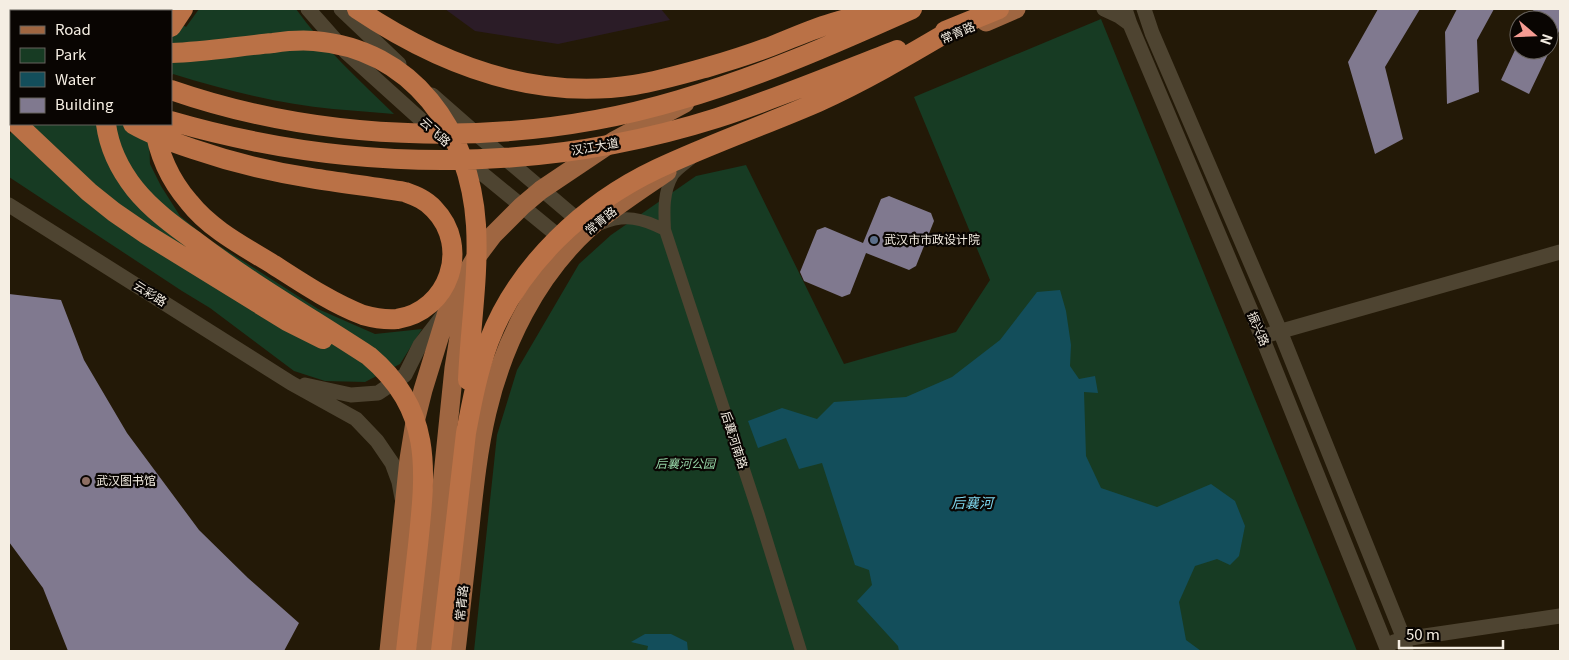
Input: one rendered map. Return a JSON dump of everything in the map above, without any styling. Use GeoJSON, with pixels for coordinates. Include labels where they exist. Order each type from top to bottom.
{"type":"FeatureCollection","features":[{"type":"Feature","properties":{"kind":"highway"},"geometry":{"type":"LineString","coordinates":[[356,9],[404,39],[471,69],[514,81],[538,85],[586,88],[634,85],[672,77],[772,46],[835,22],[883,9]]}},
{"type":"Feature","properties":{"kind":"highway"},"geometry":{"type":"LineString","coordinates":[[172,90],[259,114],[299,122],[365,130],[425,134],[552,127],[636,112],[718,88],[850,36],[912,9]]}},
{"type":"Feature","properties":{"kind":"highway","name":"汉江大道"},"geometry":{"type":"LineString","coordinates":[[172,121],[255,142],[322,153],[381,159],[466,160],[551,154],[635,140],[717,118],[999,9]]}},
{"type":"Feature","properties":{"kind":"highway"},"geometry":{"type":"LineString","coordinates":[[466,432],[480,367],[504,310],[526,275],[580,218],[637,179],[715,144],[819,102],[888,67],[958,26]]}},
{"type":"Feature","properties":{"kind":"highway"},"geometry":{"type":"LineString","coordinates":[[172,52],[295,41],[329,42],[362,51],[392,66],[417,85],[438,109],[455,142],[471,188],[476,223],[477,266],[468,376],[466,432],[441,651]]}},
{"type":"Feature","properties":{"kind":"highway"},"geometry":{"type":"LineString","coordinates":[[18,125],[89,192],[146,234],[287,321],[331,343],[369,356]]}},
{"type":"Feature","properties":{"kind":"highway"},"geometry":{"type":"LineString","coordinates":[[106,125],[111,145],[126,176],[136,190],[161,215],[222,261],[369,356],[391,377],[408,402],[415,417],[422,449],[423,491],[406,651]]}},
{"type":"Feature","properties":{"kind":"highway"},"geometry":{"type":"LineString","coordinates":[[135,125],[167,140],[256,167],[309,178],[399,191],[415,196],[433,208],[440,216],[450,236],[452,263],[448,280],[427,307],[417,313],[395,319],[384,319],[361,314],[304,284],[214,226],[190,204],[176,184],[165,163],[156,135]]}},
{"type":"Feature","properties":{"kind":"main road"},"geometry":{"type":"LineString","coordinates":[[389,651],[409,459],[415,422],[448,309],[474,259],[522,206],[541,190],[614,140],[734,80],[896,9]]}},
{"type":"Feature","properties":{"kind":"main road","name":"常青路"},"geometry":{"type":"LineString","coordinates":[[456,651],[476,472],[486,414],[492,392],[507,348],[530,303],[558,262],[571,247],[588,229],[638,191],[724,136],[786,106],[1016,9]]}},
{"type":"Feature","properties":{"kind":"main road"},"geometry":{"type":"LineString","coordinates":[[425,651],[454,368],[466,290],[474,259]]}},
{"type":"Feature","properties":{"kind":"street","name":"云飞路"},"geometry":{"type":"LineString","coordinates":[[308,9],[347,53],[454,150],[571,247]]}},
{"type":"Feature","properties":{"kind":"street","name":"云飞路"},"geometry":{"type":"LineString","coordinates":[[341,9],[473,132],[588,229]]}},
{"type":"Feature","properties":{"kind":"street"},"geometry":{"type":"LineString","coordinates":[[1104,9],[1130,24]]}},
{"type":"Feature","properties":{"kind":"street","name":"振兴路"},"geometry":{"type":"LineString","coordinates":[[1125,9],[1262,337],[1387,648]]}},
{"type":"Feature","properties":{"kind":"street","name":"振兴路"},"geometry":{"type":"LineString","coordinates":[[1145,9],[1152,33],[1280,331],[1405,645]]}},
{"type":"Feature","properties":{"kind":"street","name":"后襄河南路"},"geometry":{"type":"LineString","coordinates":[[724,136],[694,157],[674,175],[666,192],[664,209],[665,230],[759,515],[801,651]]}},
{"type":"Feature","properties":{"kind":"street","name":"云彩路"},"geometry":{"type":"LineString","coordinates":[[9,204],[291,383],[356,419],[377,441],[392,463],[399,482],[404,509]]}},
{"type":"Feature","properties":{"kind":"street"},"geometry":{"type":"LineString","coordinates":[[588,229],[618,218],[639,218],[665,230]]}},
{"type":"Feature","properties":{"kind":"street"},"geometry":{"type":"LineString","coordinates":[[1262,337],[1560,252]]}},
{"type":"Feature","properties":{"kind":"street"},"geometry":{"type":"LineString","coordinates":[[291,383],[351,395],[378,393],[405,375],[420,345],[448,309]]}},
{"type":"Feature","properties":{"kind":"street"},"geometry":{"type":"LineString","coordinates":[[1387,648],[1560,616]]}},
{"type":"Feature","properties":{"kind":"shaded area"},"geometry":{"type":"Polygon","coordinates":[[[445,9],[661,9],[670,20],[558,44],[475,31],[445,9]]]}},
{"type":"Feature","properties":{"kind":"green space"},"geometry":{"type":"Polygon","coordinates":[[[59,9],[161,9],[160,10],[59,9]]]}},
{"type":"Feature","properties":{"kind":"green space"},"geometry":{"type":"Polygon","coordinates":[[[199,9],[296,9],[330,50],[394,114],[293,104],[232,91],[173,74],[172,76],[172,19],[186,27],[199,9]]]}},
{"type":"Feature","properties":{"kind":"green space","name":"后襄河公园"},"geometry":{"type":"Polygon","coordinates":[[[1101,19],[1357,651],[474,651],[497,435],[517,370],[579,264],[611,235],[696,176],[746,165],[844,364],[956,332],[990,280],[914,97],[1101,19]]]}},
{"type":"Feature","properties":{"kind":"green space"},"geometry":{"type":"Polygon","coordinates":[[[15,125],[155,125],[149,141],[150,164],[180,216],[207,238],[318,309],[375,334],[422,329],[400,364],[365,382],[325,381],[294,371],[210,308],[9,177],[9,137],[15,125]]]}},
{"type":"Feature","properties":{"kind":"water","name":"后襄河"},"geometry":{"type":"Polygon","coordinates":[[[1060,290],[1066,311],[1071,345],[1070,366],[1079,379],[1095,376],[1098,393],[1084,392],[1086,456],[1101,488],[1157,507],[1211,484],[1235,501],[1245,526],[1239,556],[1230,565],[1217,559],[1195,566],[1179,602],[1186,640],[1201,651],[899,651],[898,646],[857,601],[872,585],[869,570],[855,565],[822,463],[799,469],[786,438],[758,448],[748,421],[782,408],[817,419],[834,402],[906,397],[952,377],[1000,340],[1037,292],[1060,290]]]}},
{"type":"Feature","properties":{"kind":"water"},"geometry":{"type":"Polygon","coordinates":[[[645,634],[671,634],[687,642],[688,651],[647,651],[648,646],[631,642],[645,634]]]}},
{"type":"Feature","properties":{"kind":"building"},"geometry":{"type":"Polygon","coordinates":[[[1378,9],[1420,9],[1385,67],[1403,139],[1375,154],[1348,62],[1378,9]]]}},
{"type":"Feature","properties":{"kind":"building"},"geometry":{"type":"Polygon","coordinates":[[[1457,9],[1494,9],[1477,40],[1479,92],[1447,104],[1445,32],[1457,9]]]}},
{"type":"Feature","properties":{"kind":"building"},"geometry":{"type":"Polygon","coordinates":[[[1560,9],[1559,31],[1559,10],[1534,10],[1560,9]]]}},
{"type":"Feature","properties":{"kind":"building"},"geometry":{"type":"Polygon","coordinates":[[[1510,60],[1545,60],[1529,94],[1501,80],[1510,60]]]}},
{"type":"Feature","properties":{"kind":"building"},"geometry":{"type":"Polygon","coordinates":[[[889,196],[931,213],[934,221],[916,266],[909,270],[866,253],[850,294],[842,297],[804,281],[800,272],[817,230],[825,227],[863,243],[881,199],[889,196]]]}},
{"type":"Feature","properties":{"kind":"building","name":"武汉图书馆"},"geometry":{"type":"Polygon","coordinates":[[[9,294],[61,300],[84,360],[127,433],[199,530],[248,578],[299,623],[284,651],[68,651],[43,588],[9,542],[9,294]]]}},
{"type":"Feature","properties":{"kind":"place","name":"武汉市市政设计院"},"geometry":{"type":"Point","coordinates":[874,240]}},
{"type":"Feature","properties":{"kind":"place","name":"武汉图书馆"},"geometry":{"type":"Point","coordinates":[86,481]}}]}
